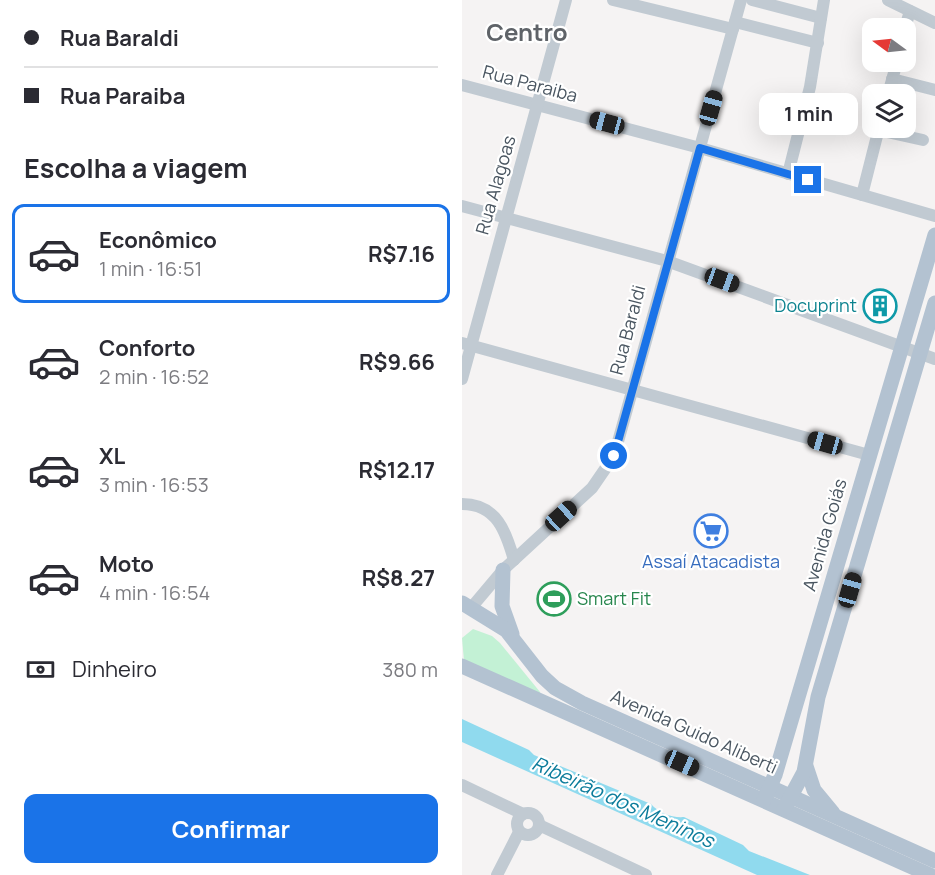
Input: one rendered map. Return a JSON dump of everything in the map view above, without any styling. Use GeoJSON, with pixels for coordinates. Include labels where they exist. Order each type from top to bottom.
{"type":"FeatureCollection","features":[{"type":"Feature","properties":{"kind":"main road","name":"Avenida Goiás"},"geometry":{"type":"LineString","coordinates":[[788,803],[806,766],[818,697],[910,350],[921,281],[935,236]]}},
{"type":"Feature","properties":{"kind":"main road","name":"Avenida Goiás"},"geometry":{"type":"LineString","coordinates":[[767,794],[869,455],[910,350],[935,303]]}},
{"type":"Feature","properties":{"kind":"main road"},"geometry":{"type":"LineString","coordinates":[[508,565],[502,606],[513,637]]}},
{"type":"Feature","properties":{"kind":"main road","name":"Avenida Guido Aliberti"},"geometry":{"type":"LineString","coordinates":[[465,610],[513,637],[542,676],[555,688],[767,794]]}},
{"type":"Feature","properties":{"kind":"main road","name":"Avenida Guido Aliberti"},"geometry":{"type":"LineString","coordinates":[[462,666],[788,803],[930,875]]}},
{"type":"Feature","properties":{"kind":"main road"},"geometry":{"type":"LineString","coordinates":[[462,671],[478,674]]}},
{"type":"Feature","properties":{"kind":"main road"},"geometry":{"type":"LineString","coordinates":[[806,766],[819,798],[843,820]]}},
{"type":"Feature","properties":{"kind":"main road","name":"Avenida Guido Aliberti"},"geometry":{"type":"LineString","coordinates":[[788,803],[843,820],[935,861]]}},
{"type":"Feature","properties":{"kind":"street","name":"Rua Alagoas"},"geometry":{"type":"LineString","coordinates":[[462,379],[467,344],[566,0]]}},
{"type":"Feature","properties":{"kind":"street"},"geometry":{"type":"LineString","coordinates":[[613,0],[650,4],[734,26],[818,43]]}},
{"type":"Feature","properties":{"kind":"street","name":"Rua Baraldi"},"geometry":{"type":"LineString","coordinates":[[465,610],[508,565],[602,477],[614,456],[741,0]]}},
{"type":"Feature","properties":{"kind":"street"},"geometry":{"type":"LineString","coordinates":[[752,0],[821,18]]}},
{"type":"Feature","properties":{"kind":"street"},"geometry":{"type":"LineString","coordinates":[[788,174],[818,43],[824,0]]}},
{"type":"Feature","properties":{"kind":"street"},"geometry":{"type":"LineString","coordinates":[[888,0],[935,22]]}},
{"type":"Feature","properties":{"kind":"street"},"geometry":{"type":"LineString","coordinates":[[908,18],[910,11]]}},
{"type":"Feature","properties":{"kind":"street"},"geometry":{"type":"LineString","coordinates":[[891,84],[894,72]]}},
{"type":"Feature","properties":{"kind":"street"},"geometry":{"type":"LineString","coordinates":[[892,79],[935,90]]}},
{"type":"Feature","properties":{"kind":"street","name":"Rua Paraiba"},"geometry":{"type":"LineString","coordinates":[[462,85],[700,148],[935,216]]}},
{"type":"Feature","properties":{"kind":"street"},"geometry":{"type":"LineString","coordinates":[[862,195],[877,138]]}},
{"type":"Feature","properties":{"kind":"street"},"geometry":{"type":"LineString","coordinates":[[915,138],[923,140]]}},
{"type":"Feature","properties":{"kind":"street"},"geometry":{"type":"LineString","coordinates":[[462,206],[667,261],[935,359]]}},
{"type":"Feature","properties":{"kind":"street"},"geometry":{"type":"LineString","coordinates":[[467,344],[869,455]]}},
{"type":"Feature","properties":{"kind":"street"},"geometry":{"type":"LineString","coordinates":[[462,504],[485,509],[497,519],[507,536],[508,565]]}},
{"type":"Feature","properties":{"kind":"street"},"geometry":{"type":"LineString","coordinates":[[462,785],[524,813],[535,815],[539,825],[646,875]]}},
{"type":"Feature","properties":{"kind":"street"},"geometry":{"type":"LineString","coordinates":[[497,875],[519,831],[517,821],[524,813]]}},
{"type":"Feature","properties":{"kind":"street"},"geometry":{"type":"LineString","coordinates":[[519,831],[526,835],[533,834],[539,825]]}},
{"type":"Feature","properties":{"kind":"green space"},"geometry":{"type":"Polygon","coordinates":[[[473,629],[492,636],[500,643],[541,696],[464,661],[462,638],[473,629]]]}},
{"type":"Feature","properties":{"kind":"water","name":"Ribeirão dos Meninos"},"geometry":{"type":"Polygon","coordinates":[[[462,719],[529,750],[534,755],[651,804],[666,814],[684,817],[743,845],[749,851],[810,875],[757,875],[462,742],[462,719]]]}},
{"type":"Feature","properties":{"kind":"place","name":"Docuprint"},"geometry":{"type":"Point","coordinates":[880,306]}},
{"type":"Feature","properties":{"kind":"place","name":"Assaí Atacadista"},"geometry":{"type":"Point","coordinates":[711,531]}},
{"type":"Feature","properties":{"kind":"place","name":"Smart Fit"},"geometry":{"type":"Point","coordinates":[554,599]}},
{"type":"Feature","properties":{"kind":"district","name":"Centro"},"geometry":{"type":"Point","coordinates":[527,33]}},
{"type":"Feature","properties":{"kind":"route"},"geometry":{"type":"LineString","coordinates":[[614,456],[700,148],[808,180]]}}]}
